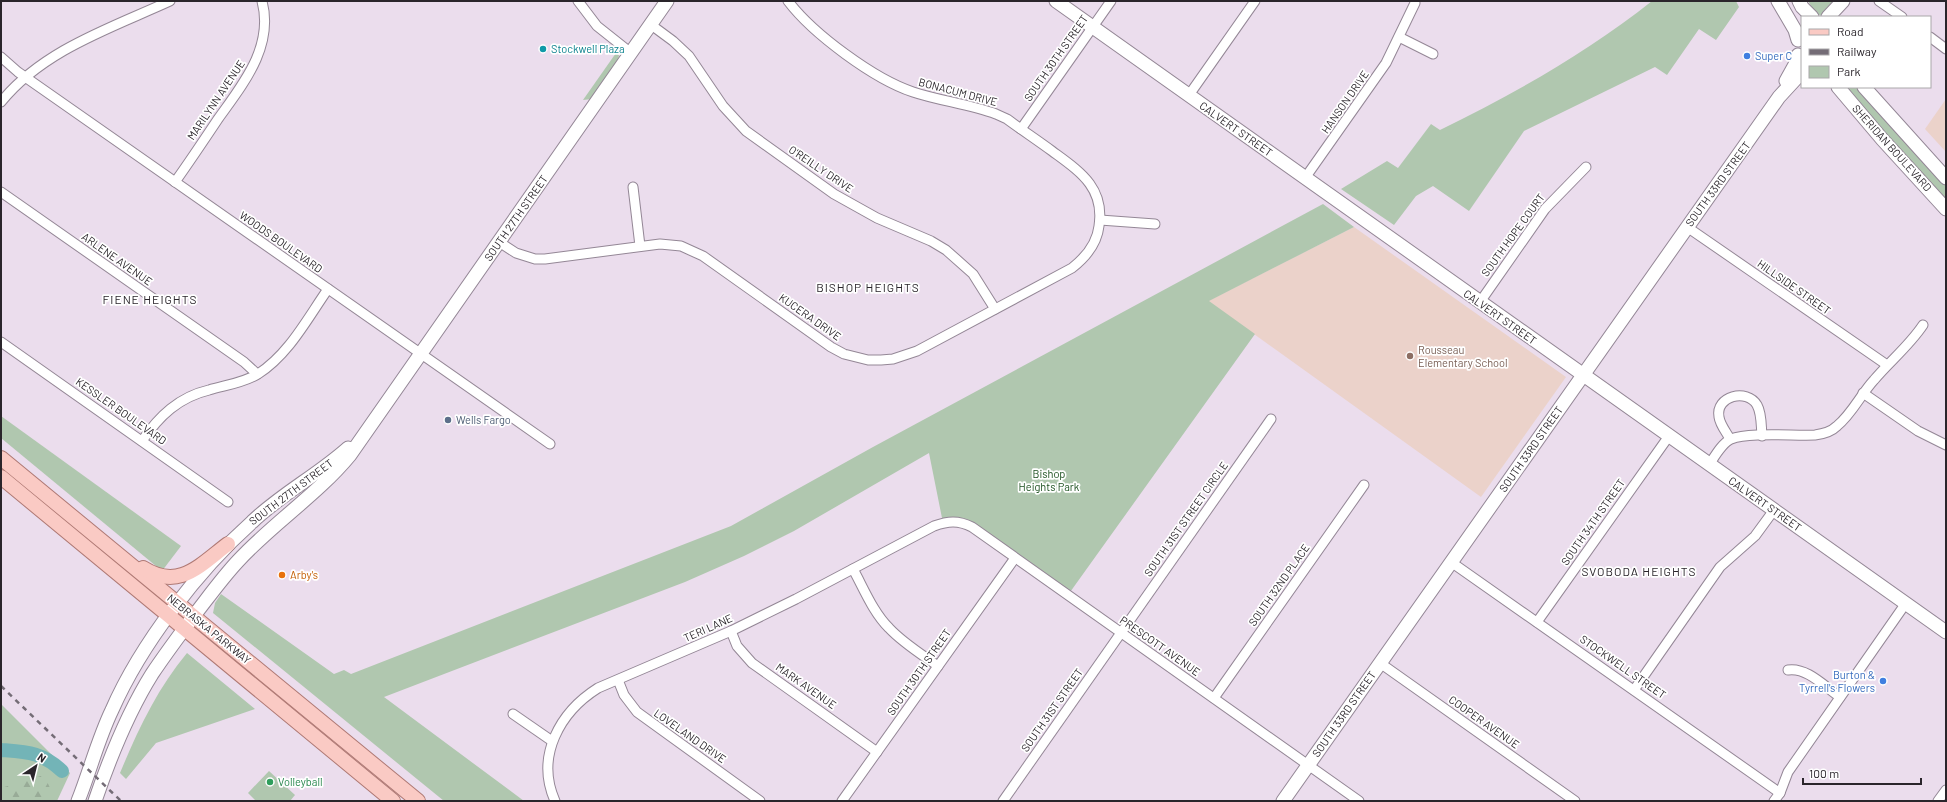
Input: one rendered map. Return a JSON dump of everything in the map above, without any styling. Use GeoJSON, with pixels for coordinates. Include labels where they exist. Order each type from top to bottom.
{"type":"FeatureCollection","features":[{"type":"Feature","properties":{"kind":"main road","name":"SOUTH 27TH STREET"},"geometry":{"type":"LineString","coordinates":[[95,801],[119,738],[131,712],[155,670],[184,629],[238,561],[339,468],[421,354],[667,1]]}},
{"type":"Feature","properties":{"kind":"main road","name":"CALVERT STREET"},"geometry":{"type":"LineString","coordinates":[[1056,1],[1946,632]]}},
{"type":"Feature","properties":{"kind":"main road"},"geometry":{"type":"LineString","coordinates":[[1778,1],[1800,37],[1800,59]]}},
{"type":"Feature","properties":{"kind":"main road"},"geometry":{"type":"LineString","coordinates":[[1799,1],[1802,7],[1811,16]]}},
{"type":"Feature","properties":{"kind":"main road"},"geometry":{"type":"LineString","coordinates":[[1829,16],[1843,1]]}},
{"type":"Feature","properties":{"kind":"main road"},"geometry":{"type":"LineString","coordinates":[[1841,16],[1849,1]]}},
{"type":"Feature","properties":{"kind":"main road","name":"SOUTH 33RD STREET"},"geometry":{"type":"LineString","coordinates":[[1779,97],[1783,85],[1800,59]]}},
{"type":"Feature","properties":{"kind":"main road","name":"SOUTH 33RD STREET"},"geometry":{"type":"LineString","coordinates":[[1283,801],[1779,97],[1801,73]]}},
{"type":"Feature","properties":{"kind":"main road","name":"SHERIDAN BOULEVARD"},"geometry":{"type":"LineString","coordinates":[[1839,88],[1882,139],[1946,209]]}},
{"type":"Feature","properties":{"kind":"main road","name":"SHERIDAN BOULEVARD"},"geometry":{"type":"LineString","coordinates":[[1865,88],[1946,178]]}},
{"type":"Feature","properties":{"kind":"main road","name":"SOUTH 27TH STREET"},"geometry":{"type":"LineString","coordinates":[[78,801],[112,710],[123,686],[138,660],[168,616],[228,544],[267,508],[343,453],[364,434]]}},
{"type":"Feature","properties":{"kind":"main road","name":"NEBRASKA PARKWAY"},"geometry":{"type":"LineString","coordinates":[[1,458],[418,801]]}},
{"type":"Feature","properties":{"kind":"main road","name":"NEBRASKA PARKWAY"},"geometry":{"type":"LineString","coordinates":[[1,477],[393,801]]}},
{"type":"Feature","properties":{"kind":"main road"},"geometry":{"type":"LineString","coordinates":[[301,504],[300,493],[308,478]]}},
{"type":"Feature","properties":{"kind":"main road"},"geometry":{"type":"LineString","coordinates":[[78,521],[139,565],[162,577],[183,576],[190,573],[228,544]]}},
{"type":"Feature","properties":{"kind":"street"},"geometry":{"type":"LineString","coordinates":[[1,102],[25,77],[63,51],[170,1]]}},
{"type":"Feature","properties":{"kind":"street","name":"MARILYNN AVENUE"},"geometry":{"type":"LineString","coordinates":[[175,182],[255,63],[263,41],[264,29],[262,1]]}},
{"type":"Feature","properties":{"kind":"street"},"geometry":{"type":"LineString","coordinates":[[578,1],[597,26],[631,52]]}},
{"type":"Feature","properties":{"kind":"street","name":"BONACUM DRIVE"},"geometry":{"type":"LineString","coordinates":[[788,1],[797,13],[818,33],[878,76],[912,92],[996,114],[1021,129],[1078,170],[1087,179],[1098,201],[1100,220]]}},
{"type":"Feature","properties":{"kind":"street","name":"SOUTH 30TH STREET"},"geometry":{"type":"LineString","coordinates":[[1021,129],[1111,1]]}},
{"type":"Feature","properties":{"kind":"street"},"geometry":{"type":"LineString","coordinates":[[1189,95],[1255,1]]}},
{"type":"Feature","properties":{"kind":"street"},"geometry":{"type":"LineString","coordinates":[[1880,1],[1901,16]]}},
{"type":"Feature","properties":{"kind":"street","name":"HANSON DRIVE"},"geometry":{"type":"LineString","coordinates":[[1305,178],[1375,80],[1399,38],[1415,3]]}},
{"type":"Feature","properties":{"kind":"street","name":"O'REILLY DRIVE"},"geometry":{"type":"LineString","coordinates":[[650,24],[668,37],[689,56],[723,106],[746,131],[834,194],[877,218],[931,241],[946,250],[973,274],[995,309]]}},
{"type":"Feature","properties":{"kind":"street"},"geometry":{"type":"LineString","coordinates":[[1399,38],[1433,54]]}},
{"type":"Feature","properties":{"kind":"street"},"geometry":{"type":"LineString","coordinates":[[1931,38],[1946,49]]}},
{"type":"Feature","properties":{"kind":"street","name":"WOODS BOULEVARD"},"geometry":{"type":"LineString","coordinates":[[1,57],[25,77],[550,444]]}},
{"type":"Feature","properties":{"kind":"street","name":"SOUTH HOPE COURT"},"geometry":{"type":"LineString","coordinates":[[1480,302],[1545,209],[1586,167]]}},
{"type":"Feature","properties":{"kind":"street"},"geometry":{"type":"LineString","coordinates":[[633,187],[640,246]]}},
{"type":"Feature","properties":{"kind":"street","name":"ARLENE AVENUE"},"geometry":{"type":"LineString","coordinates":[[1,192],[244,362],[257,374]]}},
{"type":"Feature","properties":{"kind":"street"},"geometry":{"type":"LineString","coordinates":[[1100,220],[1155,224]]}},
{"type":"Feature","properties":{"kind":"street","name":"KUCERA DRIVE"},"geometry":{"type":"LineString","coordinates":[[499,242],[525,257],[545,259],[640,246],[669,244],[692,250],[831,347],[844,354],[862,359],[881,360],[905,356],[1080,262],[1092,247],[1096,238],[1100,220]]}},
{"type":"Feature","properties":{"kind":"street","name":"HILLSIDE STREET"},"geometry":{"type":"LineString","coordinates":[[1687,227],[1887,366]]}},
{"type":"Feature","properties":{"kind":"street"},"geometry":{"type":"LineString","coordinates":[[142,441],[160,418],[181,401],[207,390],[237,383],[257,374],[272,363],[285,350],[328,289]]}},
{"type":"Feature","properties":{"kind":"street"},"geometry":{"type":"LineString","coordinates":[[1709,465],[1730,439],[1762,436],[1815,436],[1831,430],[1845,419],[1863,392],[1905,349],[1923,325]]}},
{"type":"Feature","properties":{"kind":"street","name":"KESSLER BOULEVARD"},"geometry":{"type":"LineString","coordinates":[[1,342],[228,502]]}},
{"type":"Feature","properties":{"kind":"street"},"geometry":{"type":"LineString","coordinates":[[1863,392],[1918,431],[1946,445]]}},
{"type":"Feature","properties":{"kind":"street"},"geometry":{"type":"LineString","coordinates":[[1730,439],[1719,418],[1720,410],[1726,400],[1737,395],[1749,398],[1758,406],[1762,436]]}},
{"type":"Feature","properties":{"kind":"street","name":"SOUTH 31ST STREET CIRCLE"},"geometry":{"type":"LineString","coordinates":[[1121,633],[1271,420]]}},
{"type":"Feature","properties":{"kind":"street","name":"SOUTH 34TH STREET"},"geometry":{"type":"LineString","coordinates":[[1537,622],[1669,436]]}},
{"type":"Feature","properties":{"kind":"street","name":"SOUTH 32ND PLACE"},"geometry":{"type":"LineString","coordinates":[[1214,698],[1364,485]]}},
{"type":"Feature","properties":{"kind":"street"},"geometry":{"type":"LineString","coordinates":[[1634,690],[1720,567],[1755,536],[1774,510]]}},
{"type":"Feature","properties":{"kind":"street","name":"PRESCOTT AVENUE"},"geometry":{"type":"LineString","coordinates":[[943,523],[952,521],[963,523],[1015,558],[1359,801]]}},
{"type":"Feature","properties":{"kind":"street","name":"TERI LANE"},"geometry":{"type":"LineString","coordinates":[[555,801],[548,776],[549,753],[552,741],[559,726],[575,705],[598,688],[731,631],[854,569],[934,526],[943,523]]}},
{"type":"Feature","properties":{"kind":"street","name":"SOUTH 30TH STREET"},"geometry":{"type":"LineString","coordinates":[[842,801],[1015,558]]}},
{"type":"Feature","properties":{"kind":"street","name":"STOCKWELL STREET"},"geometry":{"type":"LineString","coordinates":[[1451,562],[1780,793]]}},
{"type":"Feature","properties":{"kind":"street"},"geometry":{"type":"LineString","coordinates":[[854,569],[879,616],[888,628],[899,638],[938,666]]}},
{"type":"Feature","properties":{"kind":"street"},"geometry":{"type":"LineString","coordinates":[[1774,801],[1780,793],[1788,772],[1906,603]]}},
{"type":"Feature","properties":{"kind":"street","name":"MARK AVENUE"},"geometry":{"type":"LineString","coordinates":[[731,631],[737,646],[752,663],[877,752]]}},
{"type":"Feature","properties":{"kind":"street","name":"SOUTH 31ST STREET"},"geometry":{"type":"LineString","coordinates":[[1003,801],[1121,633]]}},
{"type":"Feature","properties":{"kind":"street","name":"COOPER AVENUE"},"geometry":{"type":"LineString","coordinates":[[1380,663],[1575,801]]}},
{"type":"Feature","properties":{"kind":"street"},"geometry":{"type":"LineString","coordinates":[[1788,670],[1796,669],[1805,672],[1840,697]]}},
{"type":"Feature","properties":{"kind":"street","name":"LOVELAND DRIVE"},"geometry":{"type":"LineString","coordinates":[[618,680],[624,695],[636,712],[760,801]]}},
{"type":"Feature","properties":{"kind":"street"},"geometry":{"type":"LineString","coordinates":[[513,714],[552,741]]}},
{"type":"Feature","properties":{"kind":"street"},"geometry":{"type":"LineString","coordinates":[[1938,801],[1946,790]]}},
{"type":"Feature","properties":{"kind":"shaded area"},"geometry":{"type":"Polygon","coordinates":[[[1946,99],[1946,152],[1925,129],[1946,99]]]}},
{"type":"Feature","properties":{"kind":"shaded area","name":"Rousseau Elementary School"},"geometry":{"type":"Polygon","coordinates":[[[1354,227],[1566,377],[1481,497],[1208,301],[1354,227]]]}},
{"type":"Feature","properties":{"kind":"green space"},"geometry":{"type":"Polygon","coordinates":[[[1652,1],[1736,1],[1739,7],[1716,40],[1699,29],[1667,75],[1655,67],[1524,131],[1469,211],[1433,186],[1416,196],[1394,225],[1341,189],[1387,161],[1398,168],[1431,124],[1440,130],[1523,87],[1602,38],[1652,1]]]}},
{"type":"Feature","properties":{"kind":"green space"},"geometry":{"type":"Polygon","coordinates":[[[1808,1],[1834,1],[1823,16],[1816,14],[1808,1]]]}},
{"type":"Feature","properties":{"kind":"green space"},"geometry":{"type":"Polygon","coordinates":[[[616,53],[619,55],[618,60],[592,99],[583,100],[616,53]]]}},
{"type":"Feature","properties":{"kind":"green space"},"geometry":{"type":"Polygon","coordinates":[[[1839,88],[1865,88],[1946,178],[1946,209],[1839,88]]]}},
{"type":"Feature","properties":{"kind":"green space","name":"Bishop Heights Park"},"geometry":{"type":"Polygon","coordinates":[[[1323,204],[1354,227],[1209,301],[1255,334],[1068,595],[972,527],[943,523],[929,453],[794,531],[744,556],[685,582],[384,697],[524,801],[444,801],[213,613],[215,603],[221,594],[334,674],[344,670],[351,674],[731,526],[873,447],[1323,204]]]}},
{"type":"Feature","properties":{"kind":"green space"},"geometry":{"type":"Polygon","coordinates":[[[1,416],[181,546],[162,571],[1,438],[1,416]]]}},
{"type":"Feature","properties":{"kind":"green space"},"geometry":{"type":"Polygon","coordinates":[[[187,653],[255,709],[156,743],[126,779],[120,773],[141,726],[157,695],[187,653]]]}},
{"type":"Feature","properties":{"kind":"green space"},"geometry":{"type":"Polygon","coordinates":[[[1,704],[70,773],[57,801],[1,801],[1,704]]]}},
{"type":"Feature","properties":{"kind":"green space","name":"Volleyball"},"geometry":{"type":"Polygon","coordinates":[[[269,771],[295,795],[290,801],[256,801],[248,793],[269,771]]]}},
{"type":"Feature","properties":{"kind":"green space"},"geometry":{"type":"Polygon","coordinates":[[[44,775],[56,801],[1,801],[1,788],[44,775]]]}},
{"type":"Feature","properties":{"kind":"waterway"},"geometry":{"type":"LineString","coordinates":[[1,750],[34,754],[48,760],[62,771]]}},
{"type":"Feature","properties":{"kind":"railway"},"geometry":{"type":"LineString","coordinates":[[1,686],[121,801]]}},
{"type":"Feature","properties":{"kind":"place","name":"Stockwell Plaza"},"geometry":{"type":"Point","coordinates":[543,49]}},
{"type":"Feature","properties":{"kind":"place","name":"Super C"},"geometry":{"type":"Point","coordinates":[1747,56]}},
{"type":"Feature","properties":{"kind":"place","name":"Rousseau Elementary School"},"geometry":{"type":"Point","coordinates":[1410,356]}},
{"type":"Feature","properties":{"kind":"place","name":"Wells Fargo"},"geometry":{"type":"Point","coordinates":[448,420]}},
{"type":"Feature","properties":{"kind":"place","name":"Arby's"},"geometry":{"type":"Point","coordinates":[282,575]}},
{"type":"Feature","properties":{"kind":"place","name":"Burton & Tyrrell's Flowers"},"geometry":{"type":"Point","coordinates":[1883,681]}},
{"type":"Feature","properties":{"kind":"place","name":"Volleyball"},"geometry":{"type":"Point","coordinates":[270,782]}},
{"type":"Feature","properties":{"kind":"district","name":"BISHOP HEIGHTS"},"geometry":{"type":"Point","coordinates":[868,288]}},
{"type":"Feature","properties":{"kind":"district","name":"FIENE HEIGHTS"},"geometry":{"type":"Point","coordinates":[150,300]}},
{"type":"Feature","properties":{"kind":"district","name":"SVOBODA HEIGHTS"},"geometry":{"type":"Point","coordinates":[1639,572]}}]}
